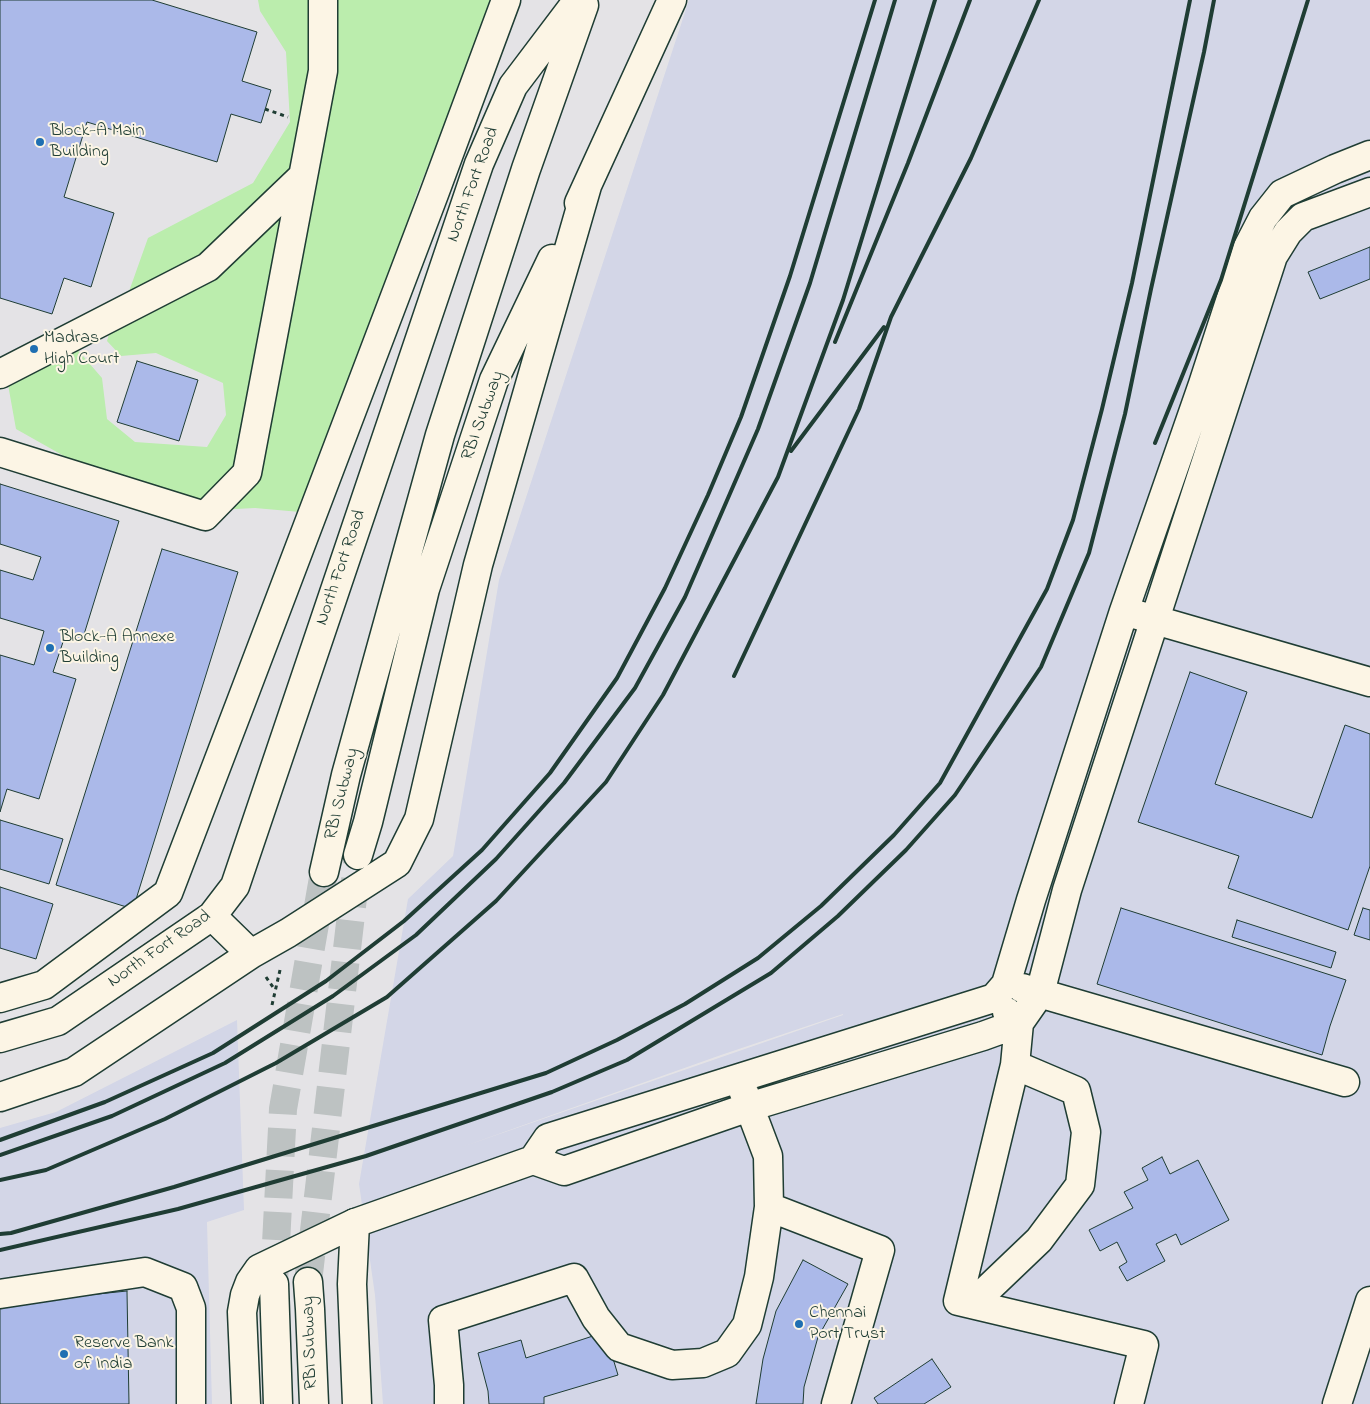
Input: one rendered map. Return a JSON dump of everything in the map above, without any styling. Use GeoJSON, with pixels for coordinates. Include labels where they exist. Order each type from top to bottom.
{"type":"FeatureCollection","features":[{"type":"Feature","properties":{"kind":"main road"},"geometry":{"type":"LineString","coordinates":[[0,452],[205,516],[247,473],[322,71],[323,0]]}},
{"type":"Feature","properties":{"kind":"main road"},"geometry":{"type":"LineString","coordinates":[[0,998],[44,985],[168,893],[506,0]]}},
{"type":"Feature","properties":{"kind":"main road","name":"RBI Subway"},"geometry":{"type":"LineString","coordinates":[[358,855],[368,822],[425,589],[494,380],[587,186],[672,0]]}},
{"type":"Feature","properties":{"kind":"main road","name":"RBI Subway"},"geometry":{"type":"LineString","coordinates":[[324,872],[346,775],[440,434],[578,1]]}},
{"type":"Feature","properties":{"kind":"main road","name":"North Fort Road"},"geometry":{"type":"LineString","coordinates":[[0,1038],[58,1021],[212,916],[235,886],[479,164],[513,86],[578,1]]}},
{"type":"Feature","properties":{"kind":"main road"},"geometry":{"type":"LineString","coordinates":[[1019,1023],[1000,991],[1124,611],[1247,249],[1263,218],[1282,194],[1370,155]]}},
{"type":"Feature","properties":{"kind":"main road"},"geometry":{"type":"LineString","coordinates":[[0,374],[208,267],[302,177]]}},
{"type":"Feature","properties":{"kind":"main road"},"geometry":{"type":"LineString","coordinates":[[0,1097],[74,1072],[251,954],[288,933],[397,863],[419,819],[478,565],[587,186]]}},
{"type":"Feature","properties":{"kind":"main road"},"geometry":{"type":"LineString","coordinates":[[1129,1404],[1144,1345],[958,1301],[1015,1065],[1019,1023],[1040,994],[1067,890],[1273,256],[1288,232],[1303,218],[1370,192]]}},
{"type":"Feature","properties":{"kind":"main road"},"geometry":{"type":"LineString","coordinates":[[1124,611],[1369,680]]}},
{"type":"Feature","properties":{"kind":"main road"},"geometry":{"type":"LineString","coordinates":[[212,916],[251,954]]}},
{"type":"Feature","properties":{"kind":"main road"},"geometry":{"type":"LineString","coordinates":[[246,1404],[242,1312],[250,1282],[259,1269],[355,1223],[533,1160],[548,1138],[738,1078],[1000,991],[1040,994],[1345,1082]]}},
{"type":"Feature","properties":{"kind":"main road"},"geometry":{"type":"LineString","coordinates":[[533,1160],[564,1172],[749,1107],[983,1036],[1019,1023]]}},
{"type":"Feature","properties":{"kind":"main road"},"geometry":{"type":"LineString","coordinates":[[972,1304],[1039,1240],[1080,1185],[1086,1132],[1076,1091],[1015,1065]]}},
{"type":"Feature","properties":{"kind":"main road"},"geometry":{"type":"LineString","coordinates":[[449,1404],[443,1320],[574,1278],[596,1318],[620,1347],[672,1365],[703,1363],[727,1353],[747,1325],[759,1277],[769,1207],[768,1156],[738,1078]]}},
{"type":"Feature","properties":{"kind":"main road"},"geometry":{"type":"LineString","coordinates":[[769,1207],[880,1250],[836,1404]]}},
{"type":"Feature","properties":{"kind":"main road"},"geometry":{"type":"LineString","coordinates":[[355,1223],[352,1284],[357,1404]]}},
{"type":"Feature","properties":{"kind":"main road"},"geometry":{"type":"LineString","coordinates":[[0,1294],[145,1272],[183,1287],[191,1308],[191,1404]]}},
{"type":"Feature","properties":{"kind":"main road","name":"RBI Subway"},"geometry":{"type":"LineString","coordinates":[[308,1282],[314,1404]]}},
{"type":"Feature","properties":{"kind":"main road","name":"RBI Subway"},"geometry":{"type":"LineString","coordinates":[[274,1284],[278,1404]]}},
{"type":"Feature","properties":{"kind":"main road"},"geometry":{"type":"LineString","coordinates":[[1337,1404],[1370,1301]]}},
{"type":"Feature","properties":{"kind":"shaded area"},"geometry":{"type":"Polygon","coordinates":[[[689,0],[1370,0],[1370,1404],[383,1404],[375,1295],[359,1184],[408,899],[453,856],[499,580],[689,0]],[[843,1015],[721,1055],[459,1148],[843,1015]]]}},
{"type":"Feature","properties":{"kind":"shaded area"},"geometry":{"type":"Polygon","coordinates":[[[237,1020],[244,1210],[207,1222],[212,1404],[0,1404],[0,1128],[56,1112],[237,1020]]]}},
{"type":"Feature","properties":{"kind":"green space"},"geometry":{"type":"Polygon","coordinates":[[[258,0],[495,0],[417,193],[344,415],[300,512],[255,508],[177,512],[71,460],[16,429],[7,379],[76,348],[102,378],[107,419],[135,442],[207,447],[226,415],[223,383],[156,353],[121,356],[107,341],[117,307],[127,297],[148,238],[253,183],[290,122],[286,52],[260,11],[258,0]]]}},
{"type":"Feature","properties":{"kind":"building","name":"Block-A Main Building"},"geometry":{"type":"Polygon","coordinates":[[[0,0],[152,0],[257,32],[242,81],[271,90],[261,123],[231,114],[217,162],[87,122],[64,197],[114,213],[91,287],[64,278],[52,314],[0,298],[0,0]]]}},
{"type":"Feature","properties":{"kind":"building"},"geometry":{"type":"Polygon","coordinates":[[[1370,247],[1370,279],[1320,299],[1308,272],[1370,247]]]}},
{"type":"Feature","properties":{"kind":"building"},"geometry":{"type":"Polygon","coordinates":[[[137,361],[198,380],[179,441],[117,422],[137,361]]]}},
{"type":"Feature","properties":{"kind":"building","name":"Block-A Annexe Building"},"geometry":{"type":"Polygon","coordinates":[[[0,484],[119,521],[82,641],[65,636],[53,672],[76,679],[39,799],[7,789],[0,812],[0,655],[34,665],[44,631],[0,618],[0,570],[33,580],[41,557],[0,544],[0,484]]]}},
{"type":"Feature","properties":{"kind":"building"},"geometry":{"type":"Polygon","coordinates":[[[162,549],[238,572],[133,909],[56,885],[162,549]]]}},
{"type":"Feature","properties":{"kind":"building"},"geometry":{"type":"Polygon","coordinates":[[[1190,672],[1247,692],[1215,784],[1312,818],[1345,725],[1370,734],[1370,866],[1348,930],[1228,888],[1239,856],[1138,822],[1190,672]]]}},
{"type":"Feature","properties":{"kind":"building"},"geometry":{"type":"Polygon","coordinates":[[[0,820],[63,839],[49,884],[0,869],[0,820]]]}},
{"type":"Feature","properties":{"kind":"building"},"geometry":{"type":"Polygon","coordinates":[[[0,887],[53,904],[36,959],[0,948],[0,887]]]}},
{"type":"Feature","properties":{"kind":"building"},"geometry":{"type":"Polygon","coordinates":[[[1121,908],[1346,980],[1322,1055],[1097,984],[1121,908]]]}},
{"type":"Feature","properties":{"kind":"building"},"geometry":{"type":"Polygon","coordinates":[[[1363,908],[1370,910],[1370,940],[1354,935],[1363,908]]]}},
{"type":"Feature","properties":{"kind":"building"},"geometry":{"type":"Polygon","coordinates":[[[1237,920],[1336,952],[1331,968],[1232,937],[1237,920]]]}},
{"type":"Feature","properties":{"kind":"building"},"geometry":{"type":"Polygon","coordinates":[[[1162,1157],[1170,1174],[1198,1160],[1229,1220],[1181,1245],[1176,1234],[1156,1244],[1165,1261],[1127,1281],[1119,1267],[1127,1262],[1117,1242],[1100,1251],[1089,1230],[1133,1208],[1124,1192],[1148,1180],[1142,1168],[1162,1157]]]}},
{"type":"Feature","properties":{"kind":"building","name":"Chennai Port Trust"},"geometry":{"type":"Polygon","coordinates":[[[803,1260],[848,1284],[818,1337],[804,1387],[803,1404],[756,1404],[763,1359],[776,1311],[803,1260]]]}},
{"type":"Feature","properties":{"kind":"building","name":"Reserve Bank of India"},"geometry":{"type":"Polygon","coordinates":[[[127,1291],[129,1404],[0,1404],[0,1304],[127,1291]]]}},
{"type":"Feature","properties":{"kind":"building"},"geometry":{"type":"Polygon","coordinates":[[[605,1332],[618,1375],[544,1397],[544,1404],[489,1404],[488,1391],[478,1353],[521,1340],[526,1358],[605,1332]]]}},
{"type":"Feature","properties":{"kind":"building"},"geometry":{"type":"Polygon","coordinates":[[[932,1359],[951,1387],[924,1404],[878,1404],[874,1398],[932,1359]]]}},
{"type":"Feature","properties":{"kind":"tunnel"},"geometry":{"type":"LineString","coordinates":[[308,1282],[358,855]]}},
{"type":"Feature","properties":{"kind":"tunnel"},"geometry":{"type":"LineString","coordinates":[[274,1282],[283,1109],[324,872]]}},
{"type":"Feature","properties":{"kind":"railway"},"geometry":{"type":"LineString","coordinates":[[0,1140],[105,1102],[213,1053],[326,981],[404,921],[482,850],[550,773],[617,678],[665,588],[708,495],[741,417],[790,276],[875,0]]}},
{"type":"Feature","properties":{"kind":"railway"},"geometry":{"type":"LineString","coordinates":[[0,1155],[112,1116],[225,1063],[333,996],[416,935],[496,859],[564,783],[635,688],[685,597],[758,429],[810,283],[895,0]]}},
{"type":"Feature","properties":{"kind":"railway"},"geometry":{"type":"LineString","coordinates":[[0,1180],[46,1170],[165,1119],[276,1063],[387,997],[496,901],[606,782],[663,695],[778,477],[843,300],[935,0]]}},
{"type":"Feature","properties":{"kind":"railway"},"geometry":{"type":"LineString","coordinates":[[835,342],[908,163],[970,0]]}},
{"type":"Feature","properties":{"kind":"railway"},"geometry":{"type":"LineString","coordinates":[[734,676],[859,409],[891,317],[971,158],[1039,0]]}},
{"type":"Feature","properties":{"kind":"railway"},"geometry":{"type":"LineString","coordinates":[[0,1234],[11,1233],[174,1187],[546,1073],[617,1040],[685,1004],[758,958],[821,906],[894,835],[940,783],[1047,589],[1073,520],[1132,283],[1190,0]]}},
{"type":"Feature","properties":{"kind":"railway"},"geometry":{"type":"LineString","coordinates":[[0,1250],[178,1209],[366,1156],[552,1092],[627,1060],[771,973],[838,916],[906,850],[955,795],[1041,667],[1089,553],[1125,414],[1214,0]]}},
{"type":"Feature","properties":{"kind":"railway"},"geometry":{"type":"LineString","coordinates":[[1155,443],[1221,280],[1308,0]]}},
{"type":"Feature","properties":{"kind":"railway"},"geometry":{"type":"LineString","coordinates":[[791,451],[884,327]]}},
{"type":"Feature","properties":{"kind":"place","name":"Block-A Main Building"},"geometry":{"type":"Point","coordinates":[40,142]}},
{"type":"Feature","properties":{"kind":"place","name":"Madras High Court"},"geometry":{"type":"Point","coordinates":[34,349]}},
{"type":"Feature","properties":{"kind":"place","name":"Block-A Annexe Building"},"geometry":{"type":"Point","coordinates":[50,648]}},
{"type":"Feature","properties":{"kind":"place","name":"Chennai Port Trust"},"geometry":{"type":"Point","coordinates":[799,1324]}},
{"type":"Feature","properties":{"kind":"place","name":"Reserve Bank of India"},"geometry":{"type":"Point","coordinates":[64,1354]}}]}
